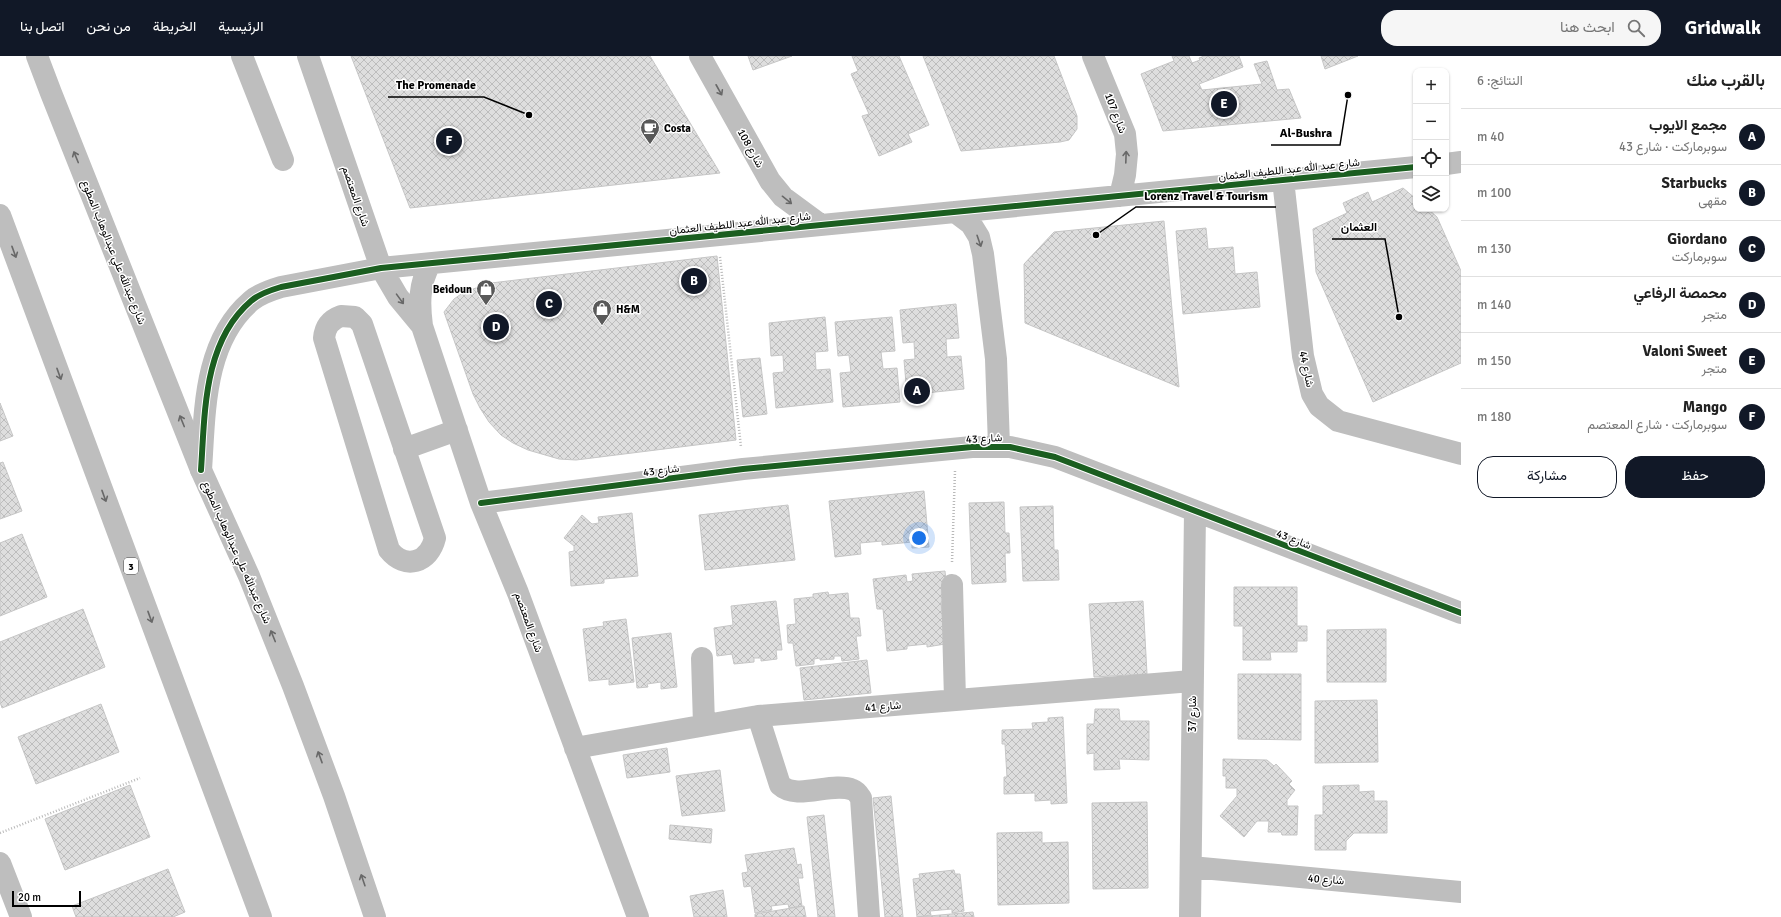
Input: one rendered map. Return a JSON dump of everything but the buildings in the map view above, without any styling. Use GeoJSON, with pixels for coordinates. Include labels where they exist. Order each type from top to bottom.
{"type":"FeatureCollection","features":[{"type":"Feature","properties":{"kind":"street","name":"شارع عبدالله علي عبدالوهاب المطوع"},"geometry":{"type":"LineString","coordinates":[[38,56],[51,93],[201,470],[249,576],[293,686],[334,796],[375,917]]}},
{"type":"Feature","properties":{"kind":"street"},"geometry":{"type":"LineString","coordinates":[[51,56],[51,93]]}},
{"type":"Feature","properties":{"kind":"street"},"geometry":{"type":"LineString","coordinates":[[242,56],[283,160]]}},
{"type":"Feature","properties":{"kind":"street","name":"شارع المعتصم"},"geometry":{"type":"LineString","coordinates":[[308,56],[381,268],[398,297],[422,326]]}},
{"type":"Feature","properties":{"kind":"street","name":"شارع 108"},"geometry":{"type":"LineString","coordinates":[[700,56],[770,181],[783,197],[821,225]]}},
{"type":"Feature","properties":{"kind":"street","name":"شارع 107"},"geometry":{"type":"LineString","coordinates":[[1093,56],[1125,134],[1127,154],[1125,175],[1120,196]]}},
{"type":"Feature","properties":{"kind":"street"},"geometry":{"type":"LineString","coordinates":[[1449,164],[1461,162]]}},
{"type":"Feature","properties":{"kind":"street","name":"شارع عبد الله عبد اللطيف العثمان"},"geometry":{"type":"LineString","coordinates":[[201,470],[206,399],[209,379],[222,343],[240,312],[252,300],[266,292],[281,287],[381,268],[1413,167]]}},
{"type":"Feature","properties":{"kind":"street","name":"شارع 44"},"geometry":{"type":"LineString","coordinates":[[1283,180],[1303,356],[1312,394],[1319,406],[1338,421],[1461,454]]}},
{"type":"Feature","properties":{"kind":"street","name":"شارع 43"},"geometry":{"type":"LineString","coordinates":[[955,212],[971,224],[979,237],[983,254],[996,359],[999,446]]}},
{"type":"Feature","properties":{"kind":"street","name":"3"},"geometry":{"type":"LineString","coordinates":[[0,215],[261,917]]}},
{"type":"Feature","properties":{"kind":"street","name":"شارع المعتصم"},"geometry":{"type":"LineString","coordinates":[[430,264],[421,285],[420,305],[422,326],[481,503],[518,593],[638,917]]}},
{"type":"Feature","properties":{"kind":"street"},"geometry":{"type":"LineString","coordinates":[[348,316],[355,317],[362,324],[404,449],[435,538],[429,553],[423,558],[409,562],[395,557],[389,550],[379,520],[324,338],[325,330],[334,319],[348,316]]}},
{"type":"Feature","properties":{"kind":"street"},"geometry":{"type":"LineString","coordinates":[[404,449],[457,430]]}},
{"type":"Feature","properties":{"kind":"street","name":"شارع 43"},"geometry":{"type":"LineString","coordinates":[[481,503],[743,469],[999,446],[1032,451],[1055,457],[1461,613]]}},
{"type":"Feature","properties":{"kind":"street","name":"شارع 37"},"geometry":{"type":"LineString","coordinates":[[1190,917],[1195,511]]}},
{"type":"Feature","properties":{"kind":"street"},"geometry":{"type":"LineString","coordinates":[[952,585],[955,700]]}},
{"type":"Feature","properties":{"kind":"street"},"geometry":{"type":"LineString","coordinates":[[702,658],[704,725]]}},
{"type":"Feature","properties":{"kind":"street","name":"شارع 41"},"geometry":{"type":"LineString","coordinates":[[575,748],[758,716],[1192,681]]}},
{"type":"Feature","properties":{"kind":"street"},"geometry":{"type":"LineString","coordinates":[[758,716],[780,785],[786,790],[845,787],[854,790],[861,798],[869,917]]}},
{"type":"Feature","properties":{"kind":"street"},"geometry":{"type":"LineString","coordinates":[[0,863],[21,917]]}},
{"type":"Feature","properties":{"kind":"street","name":"شارع 40"},"geometry":{"type":"LineString","coordinates":[[1191,867],[1461,892]]}},
{"type":"Feature","properties":{"kind":"path"},"geometry":{"type":"LineString","coordinates":[[717,235],[743,469]]}},
{"type":"Feature","properties":{"kind":"path"},"geometry":{"type":"LineString","coordinates":[[952,585],[956,449]]}},
{"type":"Feature","properties":{"kind":"path"},"geometry":{"type":"LineString","coordinates":[[0,833],[140,778]]}},
{"type":"Feature","properties":{"kind":"cycle path"},"geometry":{"type":"LineString","coordinates":[[201,470],[206,402],[215,357],[235,318],[251,301],[261,294],[281,287],[381,268],[1413,167]]}},
{"type":"Feature","properties":{"kind":"cycle path"},"geometry":{"type":"LineString","coordinates":[[481,503],[743,469],[972,447],[1010,447],[1055,457],[1461,613]]}},
{"type":"Feature","properties":{"kind":"place","name":"Al-Bushra"},"geometry":{"type":"Point","coordinates":[1348,95]}},
{"type":"Feature","properties":{"kind":"place","name":"Valoni Sweet"},"geometry":{"type":"Point","coordinates":[1224,104]}},
{"type":"Feature","properties":{"kind":"place","name":"The Promenade"},"geometry":{"type":"Point","coordinates":[529,115]}},
{"type":"Feature","properties":{"kind":"place","name":"Mango"},"geometry":{"type":"Point","coordinates":[449,141]}},
{"type":"Feature","properties":{"kind":"place","name":"Costa"},"geometry":{"type":"Point","coordinates":[650,145]}},
{"type":"Feature","properties":{"kind":"place","name":"Lorenz Travel & Tourism"},"geometry":{"type":"Point","coordinates":[1096,235]}},
{"type":"Feature","properties":{"kind":"place","name":"Starbucks"},"geometry":{"type":"Point","coordinates":[694,281]}},
{"type":"Feature","properties":{"kind":"place","name":"Giordano"},"geometry":{"type":"Point","coordinates":[549,304]}},
{"type":"Feature","properties":{"kind":"place","name":"Beidoun"},"geometry":{"type":"Point","coordinates":[486,306]}},
{"type":"Feature","properties":{"kind":"place","name":"العثمان"},"geometry":{"type":"Point","coordinates":[1399,317]}},
{"type":"Feature","properties":{"kind":"place","name":"H&M"},"geometry":{"type":"Point","coordinates":[602,326]}},
{"type":"Feature","properties":{"kind":"place","name":"محمصة الرفاعي"},"geometry":{"type":"Point","coordinates":[496,327]}},
{"type":"Feature","properties":{"kind":"place","name":"مجمع الايوب"},"geometry":{"type":"Point","coordinates":[917,391]}}]}
